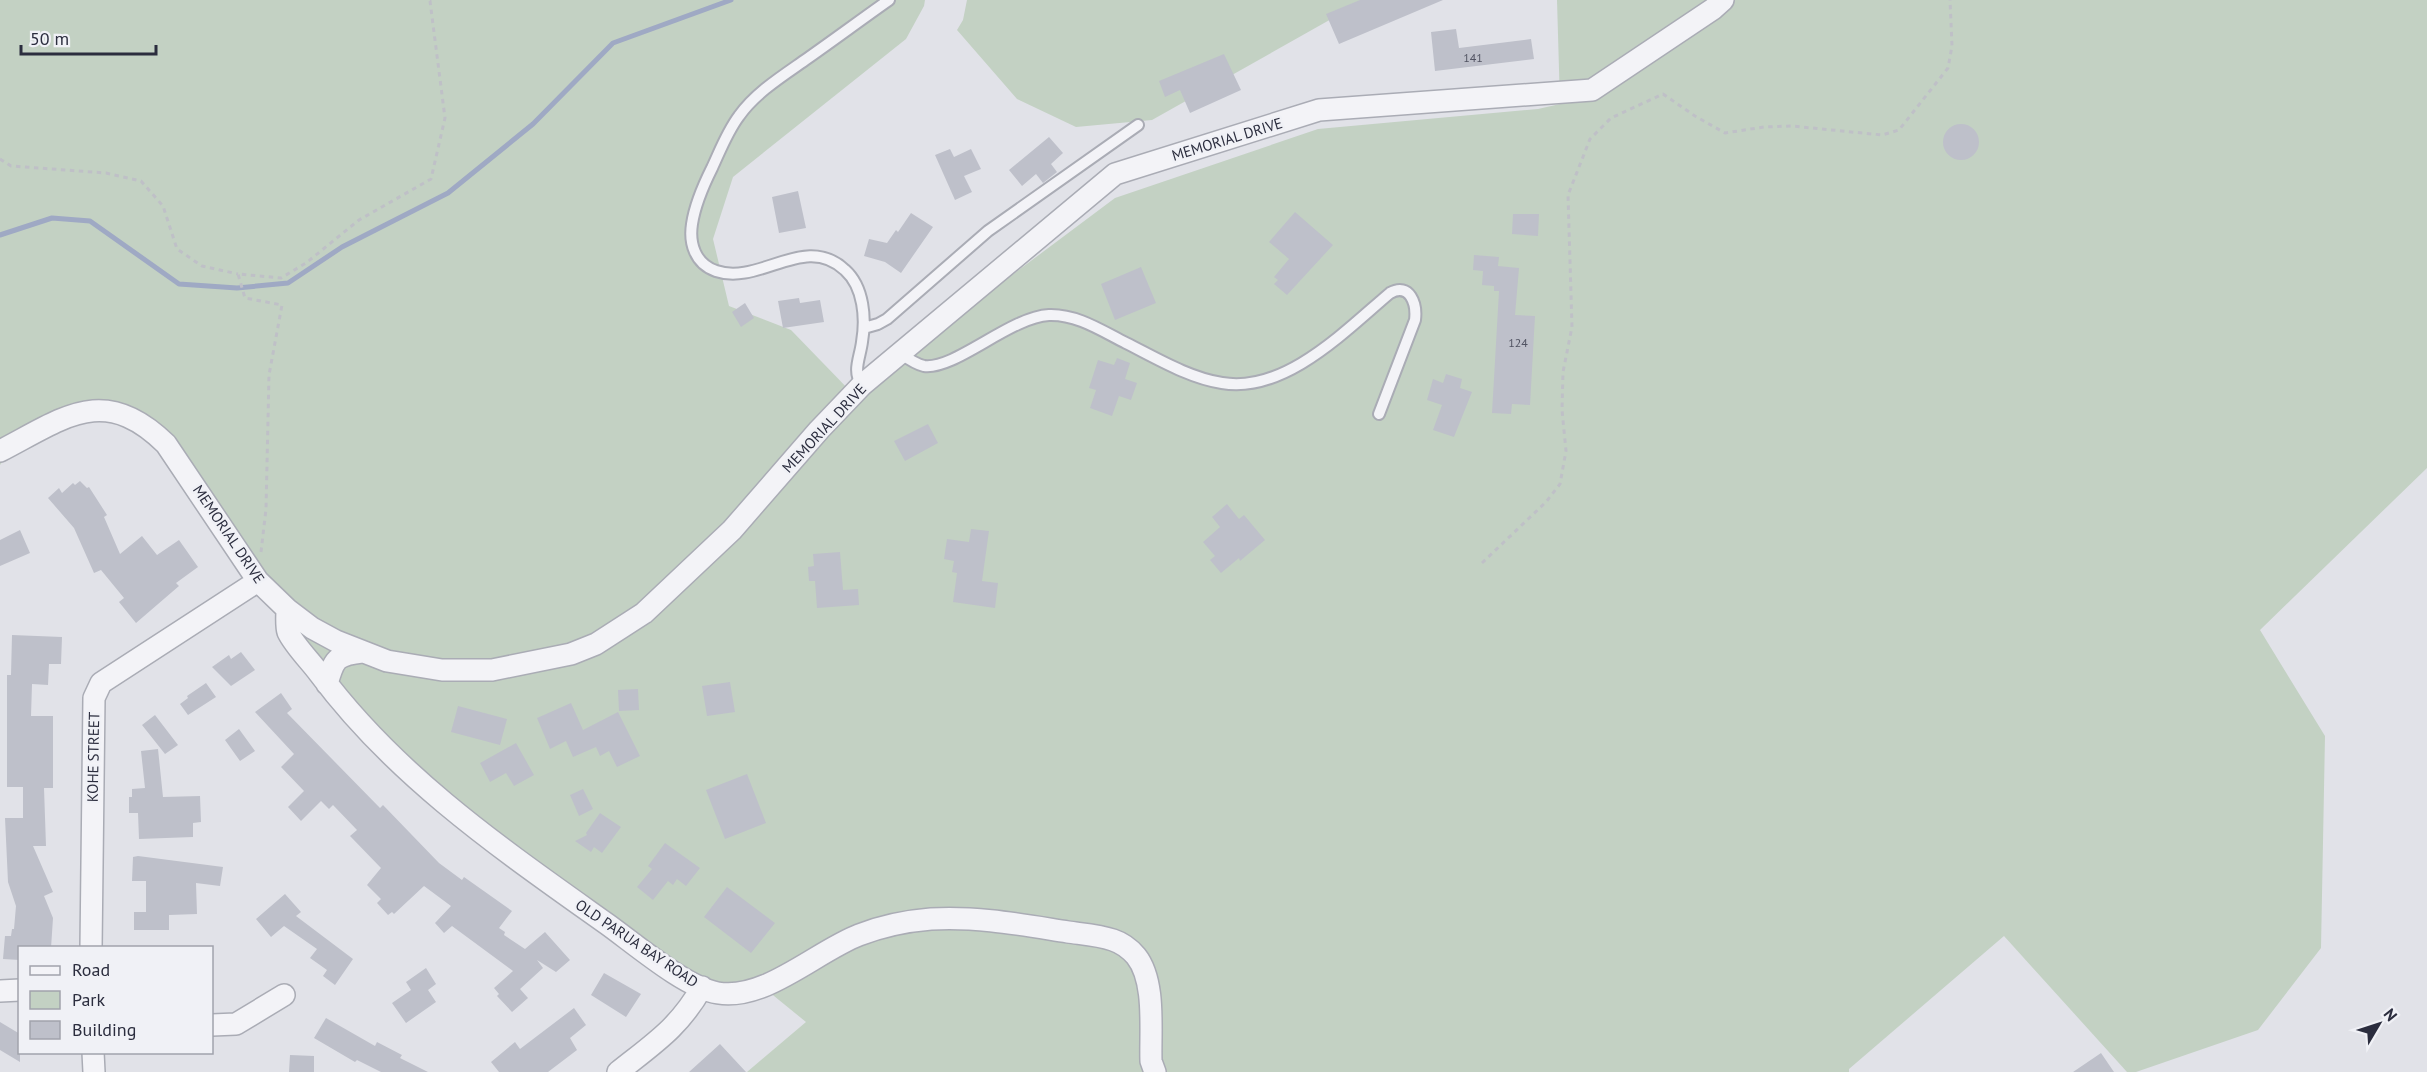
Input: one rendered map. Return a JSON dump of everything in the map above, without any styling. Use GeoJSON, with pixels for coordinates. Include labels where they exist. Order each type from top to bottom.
{"type":"FeatureCollection","features":[{"type":"Feature","properties":{"kind":"street","name":"MEMORIAL DRIVE"},"geometry":{"type":"LineString","coordinates":[[0,451],[51,423],[82,412],[99,410],[120,412],[135,418],[155,433],[174,453],[258,581],[287,609],[312,628],[362,652],[414,667],[442,670],[492,670],[545,661],[596,644],[644,613],[732,530],[819,430],[862,386],[1115,174],[1319,110],[1592,90],[1723,0]]}},
{"type":"Feature","properties":{"kind":"street","name":"KOHE STREET"},"geometry":{"type":"LineString","coordinates":[[91,946],[94,698],[101,683],[258,581]]}},
{"type":"Feature","properties":{"kind":"street","name":"OLD PARUA BAY ROAD"},"geometry":{"type":"LineString","coordinates":[[287,609],[288,631],[327,684],[348,709],[445,805],[488,840],[662,963],[702,987],[717,993],[743,993],[777,979],[845,940],[887,925],[911,921],[935,919],[999,921],[1111,939],[1134,953],[1143,966],[1149,982],[1151,1061],[1155,1072]]}},
{"type":"Feature","properties":{"kind":"street"},"geometry":{"type":"LineString","coordinates":[[327,684],[336,659],[343,655],[362,652]]}},
{"type":"Feature","properties":{"kind":"street"},"geometry":{"type":"LineString","coordinates":[[618,1072],[675,1026],[688,1011],[702,987]]}},
{"type":"Feature","properties":{"kind":"street"},"geometry":{"type":"LineString","coordinates":[[0,991],[18,990]]}},
{"type":"Feature","properties":{"kind":"street"},"geometry":{"type":"LineString","coordinates":[[213,1025],[236,1024],[284,995]]}},
{"type":"Feature","properties":{"kind":"street"},"geometry":{"type":"LineString","coordinates":[[93,1054],[94,1072]]}},
{"type":"Feature","properties":{"kind":"lane"},"geometry":{"type":"LineString","coordinates":[[862,386],[856,373],[864,328],[857,287],[846,270],[831,260],[818,256],[801,256],[746,272],[728,274],[706,267],[697,256],[690,238],[698,200],[738,116],[754,99],[784,75],[889,0]]}},
{"type":"Feature","properties":{"kind":"lane"},"geometry":{"type":"LineString","coordinates":[[864,328],[887,319],[988,231],[1138,125]]}},
{"type":"Feature","properties":{"kind":"lane"},"geometry":{"type":"LineString","coordinates":[[900,353],[923,366],[935,365],[951,360],[1026,321],[1046,315],[1059,315],[1086,323],[1197,376],[1224,384],[1251,384],[1284,372],[1308,359],[1390,293],[1404,291],[1415,304],[1415,320],[1379,414]]}},
{"type":"Feature","properties":{"kind":"path"},"geometry":{"type":"LineString","coordinates":[[0,159],[11,166],[106,173],[141,181],[163,206],[177,249],[202,266],[238,274],[281,278],[306,263],[359,220],[430,179],[445,118],[430,0],[426,0]]}},
{"type":"Feature","properties":{"kind":"path"},"geometry":{"type":"LineString","coordinates":[[1482,563],[1546,502],[1560,484],[1566,451],[1562,410],[1563,372],[1572,327],[1568,195],[1590,139],[1611,118],[1663,94],[1725,133],[1764,127],[1792,126],[1882,135],[1899,130],[1948,68],[1952,46],[1950,0]]}},
{"type":"Feature","properties":{"kind":"path"},"geometry":{"type":"LineString","coordinates":[[238,274],[245,298],[282,305],[269,375],[266,508],[258,581]]}},
{"type":"Feature","properties":{"kind":"green space"},"geometry":{"type":"Polygon","coordinates":[[[0,0],[925,0],[906,39],[733,177],[713,239],[729,306],[791,330],[853,394],[1115,198],[1318,129],[1538,109],[1560,104],[1557,0],[2427,0],[2427,468],[2260,630],[2325,736],[2321,948],[2258,1030],[2136,1072],[2127,1072],[2004,936],[1849,1069],[1849,1072],[747,1072],[806,1022],[763,987],[707,990],[452,808],[326,681],[143,415],[32,422],[0,465],[0,0]]]}},
{"type":"Feature","properties":{"kind":"green space"},"geometry":{"type":"Polygon","coordinates":[[[967,0],[1365,0],[1152,120],[1076,127],[1017,99],[957,30],[963,20],[967,0]]]}},
{"type":"Feature","properties":{"kind":"building"},"geometry":{"type":"Polygon","coordinates":[[[1360,0],[1443,0],[1339,44],[1326,14],[1360,0]]]}},
{"type":"Feature","properties":{"kind":"building"},"geometry":{"type":"Polygon","coordinates":[[[1456,29],[1459,48],[1531,39],[1534,59],[1435,71],[1431,32],[1456,29]]]}},
{"type":"Feature","properties":{"kind":"building"},"geometry":{"type":"Polygon","coordinates":[[[1224,54],[1241,90],[1190,113],[1180,90],[1165,97],[1159,81],[1224,54]]]}},
{"type":"Feature","properties":{"kind":"building"},"geometry":{"type":"Polygon","coordinates":[[[1961,124],[1974,129],[1979,142],[1974,155],[1961,160],[1948,155],[1943,142],[1948,129],[1961,124]]]}},
{"type":"Feature","properties":{"kind":"building"},"geometry":{"type":"Polygon","coordinates":[[[1049,137],[1063,153],[1051,164],[1057,172],[1043,183],[1036,174],[1022,186],[1009,170],[1049,137]]]}},
{"type":"Feature","properties":{"kind":"building"},"geometry":{"type":"Polygon","coordinates":[[[950,149],[954,157],[971,149],[981,169],[964,176],[972,192],[955,200],[935,155],[950,149]]]}},
{"type":"Feature","properties":{"kind":"building"},"geometry":{"type":"Polygon","coordinates":[[[798,191],[806,228],[779,233],[772,197],[798,191]]]}},
{"type":"Feature","properties":{"kind":"building"},"geometry":{"type":"Polygon","coordinates":[[[1295,212],[1333,245],[1287,295],[1274,284],[1278,280],[1274,277],[1289,259],[1269,242],[1295,212]]]}},
{"type":"Feature","properties":{"kind":"building"},"geometry":{"type":"Polygon","coordinates":[[[911,213],[933,227],[901,273],[885,262],[864,256],[869,239],[887,243],[911,213]]]}},
{"type":"Feature","properties":{"kind":"building"},"geometry":{"type":"Polygon","coordinates":[[[1513,214],[1539,214],[1538,236],[1512,234],[1513,214]]]}},
{"type":"Feature","properties":{"kind":"building"},"geometry":{"type":"Polygon","coordinates":[[[1474,255],[1499,257],[1498,266],[1519,268],[1515,315],[1535,316],[1530,405],[1512,404],[1511,414],[1492,413],[1499,291],[1494,291],[1494,286],[1482,285],[1483,271],[1473,270],[1474,255]]]}},
{"type":"Feature","properties":{"kind":"building"},"geometry":{"type":"Polygon","coordinates":[[[1141,267],[1156,303],[1115,320],[1101,284],[1141,267]]]}},
{"type":"Feature","properties":{"kind":"building"},"geometry":{"type":"Polygon","coordinates":[[[799,298],[800,303],[820,300],[824,322],[783,328],[778,301],[799,298]]]}},
{"type":"Feature","properties":{"kind":"building"},"geometry":{"type":"Polygon","coordinates":[[[745,303],[754,318],[741,327],[732,312],[745,303]]]}},
{"type":"Feature","properties":{"kind":"building"},"geometry":{"type":"Polygon","coordinates":[[[1117,358],[1130,363],[1125,379],[1137,383],[1131,400],[1119,396],[1112,416],[1090,408],[1096,390],[1089,388],[1098,360],[1114,365],[1117,358]]]}},
{"type":"Feature","properties":{"kind":"building"},"geometry":{"type":"Polygon","coordinates":[[[1446,374],[1462,379],[1460,388],[1472,392],[1454,437],[1433,430],[1442,405],[1427,400],[1433,379],[1443,383],[1446,374]]]}},
{"type":"Feature","properties":{"kind":"building"},"geometry":{"type":"Polygon","coordinates":[[[928,424],[938,443],[905,461],[894,441],[928,424]]]}},
{"type":"Feature","properties":{"kind":"building"},"geometry":{"type":"Polygon","coordinates":[[[80,481],[87,488],[89,487],[107,515],[104,517],[120,554],[142,536],[157,555],[179,540],[198,567],[176,583],[179,586],[136,623],[119,602],[124,598],[101,570],[94,573],[74,528],[48,498],[59,488],[62,493],[73,483],[75,485],[80,481]]]}},
{"type":"Feature","properties":{"kind":"building"},"geometry":{"type":"Polygon","coordinates":[[[1227,504],[1239,519],[1244,515],[1265,540],[1240,561],[1239,558],[1221,573],[1210,560],[1215,556],[1203,542],[1220,527],[1212,517],[1227,504]]]}},
{"type":"Feature","properties":{"kind":"building"},"geometry":{"type":"Polygon","coordinates":[[[971,529],[989,531],[982,581],[998,583],[995,608],[953,602],[957,573],[952,572],[954,561],[944,559],[947,539],[969,542],[971,529]]]}},
{"type":"Feature","properties":{"kind":"building"},"geometry":{"type":"Polygon","coordinates":[[[20,530],[30,553],[0,566],[0,540],[20,530]]]}},
{"type":"Feature","properties":{"kind":"building"},"geometry":{"type":"Polygon","coordinates":[[[840,552],[843,590],[858,589],[859,605],[817,608],[815,581],[809,581],[808,567],[814,566],[813,554],[840,552]]]}},
{"type":"Feature","properties":{"kind":"building"},"geometry":{"type":"Polygon","coordinates":[[[12,635],[62,637],[61,664],[49,664],[48,685],[32,684],[31,716],[53,716],[53,788],[44,788],[46,846],[33,846],[53,892],[44,896],[53,918],[51,946],[18,946],[18,960],[3,959],[5,936],[11,936],[12,929],[14,929],[16,906],[8,882],[5,818],[23,818],[23,787],[7,787],[7,675],[11,675],[12,635]]]}},
{"type":"Feature","properties":{"kind":"building"},"geometry":{"type":"Polygon","coordinates":[[[241,652],[255,670],[231,686],[212,667],[229,655],[231,659],[241,652]]]}},
{"type":"Feature","properties":{"kind":"building"},"geometry":{"type":"Polygon","coordinates":[[[730,682],[735,712],[707,716],[702,686],[730,682]]]}},
{"type":"Feature","properties":{"kind":"building"},"geometry":{"type":"Polygon","coordinates":[[[206,683],[216,697],[188,715],[180,704],[188,698],[187,696],[206,683]]]}},
{"type":"Feature","properties":{"kind":"building"},"geometry":{"type":"Polygon","coordinates":[[[638,689],[639,710],[619,711],[618,690],[638,689]]]}},
{"type":"Feature","properties":{"kind":"building"},"geometry":{"type":"Polygon","coordinates":[[[281,693],[292,709],[287,713],[380,808],[383,805],[439,863],[462,880],[464,877],[512,911],[499,928],[505,932],[504,935],[525,949],[545,932],[570,960],[556,972],[537,960],[543,968],[520,989],[528,998],[512,1012],[497,996],[499,994],[494,988],[513,971],[452,926],[444,933],[435,923],[451,906],[424,886],[394,914],[392,912],[388,915],[377,903],[381,899],[367,885],[381,868],[350,836],[357,830],[333,805],[329,809],[321,801],[301,821],[288,807],[304,791],[281,767],[294,754],[255,712],[281,693]]]}},
{"type":"Feature","properties":{"kind":"building"},"geometry":{"type":"Polygon","coordinates":[[[571,703],[583,730],[618,712],[640,756],[617,767],[609,751],[600,756],[596,747],[573,757],[566,741],[550,749],[537,718],[571,703]]]}},
{"type":"Feature","properties":{"kind":"building"},"geometry":{"type":"Polygon","coordinates":[[[458,706],[507,719],[500,745],[451,732],[458,706]]]}},
{"type":"Feature","properties":{"kind":"building"},"geometry":{"type":"Polygon","coordinates":[[[155,715],[178,745],[165,754],[142,725],[155,715]]]}},
{"type":"Feature","properties":{"kind":"building"},"geometry":{"type":"Polygon","coordinates":[[[239,729],[255,751],[240,761],[225,740],[239,729]]]}},
{"type":"Feature","properties":{"kind":"building"},"geometry":{"type":"Polygon","coordinates":[[[516,743],[534,775],[514,786],[506,773],[490,782],[480,763],[516,743]]]}},
{"type":"Feature","properties":{"kind":"building"},"geometry":{"type":"Polygon","coordinates":[[[158,749],[163,797],[200,796],[201,822],[193,823],[193,837],[139,839],[138,813],[129,813],[129,797],[132,797],[132,789],[145,788],[141,751],[158,749]]]}},
{"type":"Feature","properties":{"kind":"building"},"geometry":{"type":"Polygon","coordinates":[[[747,774],[766,823],[725,839],[706,790],[747,774]]]}},
{"type":"Feature","properties":{"kind":"building"},"geometry":{"type":"Polygon","coordinates":[[[583,789],[593,809],[579,816],[570,795],[583,789]]]}},
{"type":"Feature","properties":{"kind":"building"},"geometry":{"type":"Polygon","coordinates":[[[600,813],[621,827],[602,853],[594,847],[591,852],[575,841],[587,835],[586,833],[600,813]]]}},
{"type":"Feature","properties":{"kind":"building"},"geometry":{"type":"Polygon","coordinates":[[[665,843],[700,868],[686,886],[677,879],[673,885],[668,881],[653,900],[637,887],[652,869],[648,866],[665,843]]]}},
{"type":"Feature","properties":{"kind":"building"},"geometry":{"type":"Polygon","coordinates":[[[133,857],[223,867],[220,886],[196,883],[197,914],[169,915],[169,930],[134,930],[134,912],[146,912],[146,881],[132,881],[133,857]]]}},
{"type":"Feature","properties":{"kind":"building"},"geometry":{"type":"Polygon","coordinates":[[[727,887],[775,923],[751,953],[704,917],[727,887]]]}},
{"type":"Feature","properties":{"kind":"building"},"geometry":{"type":"Polygon","coordinates":[[[285,894],[301,912],[296,916],[353,959],[335,985],[323,976],[327,970],[310,958],[317,949],[284,926],[271,937],[256,919],[285,894]]]}},
{"type":"Feature","properties":{"kind":"building"},"geometry":{"type":"Polygon","coordinates":[[[426,968],[436,984],[428,990],[436,1002],[406,1023],[392,1003],[411,990],[406,982],[426,968]]]}},
{"type":"Feature","properties":{"kind":"building"},"geometry":{"type":"Polygon","coordinates":[[[604,973],[641,994],[626,1017],[591,995],[604,973]]]}},
{"type":"Feature","properties":{"kind":"building"},"geometry":{"type":"Polygon","coordinates":[[[574,1008],[586,1025],[570,1038],[577,1050],[548,1072],[499,1072],[491,1062],[515,1042],[520,1049],[574,1008]]]}},
{"type":"Feature","properties":{"kind":"building"},"geometry":{"type":"Polygon","coordinates":[[[326,1018],[375,1046],[377,1042],[402,1055],[400,1058],[428,1072],[381,1072],[357,1060],[355,1062],[314,1038],[326,1018]]]}},
{"type":"Feature","properties":{"kind":"building"},"geometry":{"type":"Polygon","coordinates":[[[0,1022],[18,1033],[20,1062],[0,1050],[0,1022]]]}},
{"type":"Feature","properties":{"kind":"building"},"geometry":{"type":"Polygon","coordinates":[[[720,1044],[746,1072],[689,1072],[720,1044]]]}},
{"type":"Feature","properties":{"kind":"building"},"geometry":{"type":"Polygon","coordinates":[[[2101,1053],[2114,1072],[2073,1072],[2101,1053]]]}},
{"type":"Feature","properties":{"kind":"building"},"geometry":{"type":"Polygon","coordinates":[[[290,1055],[314,1056],[314,1072],[289,1072],[290,1055]]]}},
{"type":"Feature","properties":{"kind":"waterway"},"geometry":{"type":"LineString","coordinates":[[0,235],[52,218],[90,221],[179,284],[237,288],[288,283],[342,247],[448,193],[533,124],[613,43],[731,0]]}}]}
